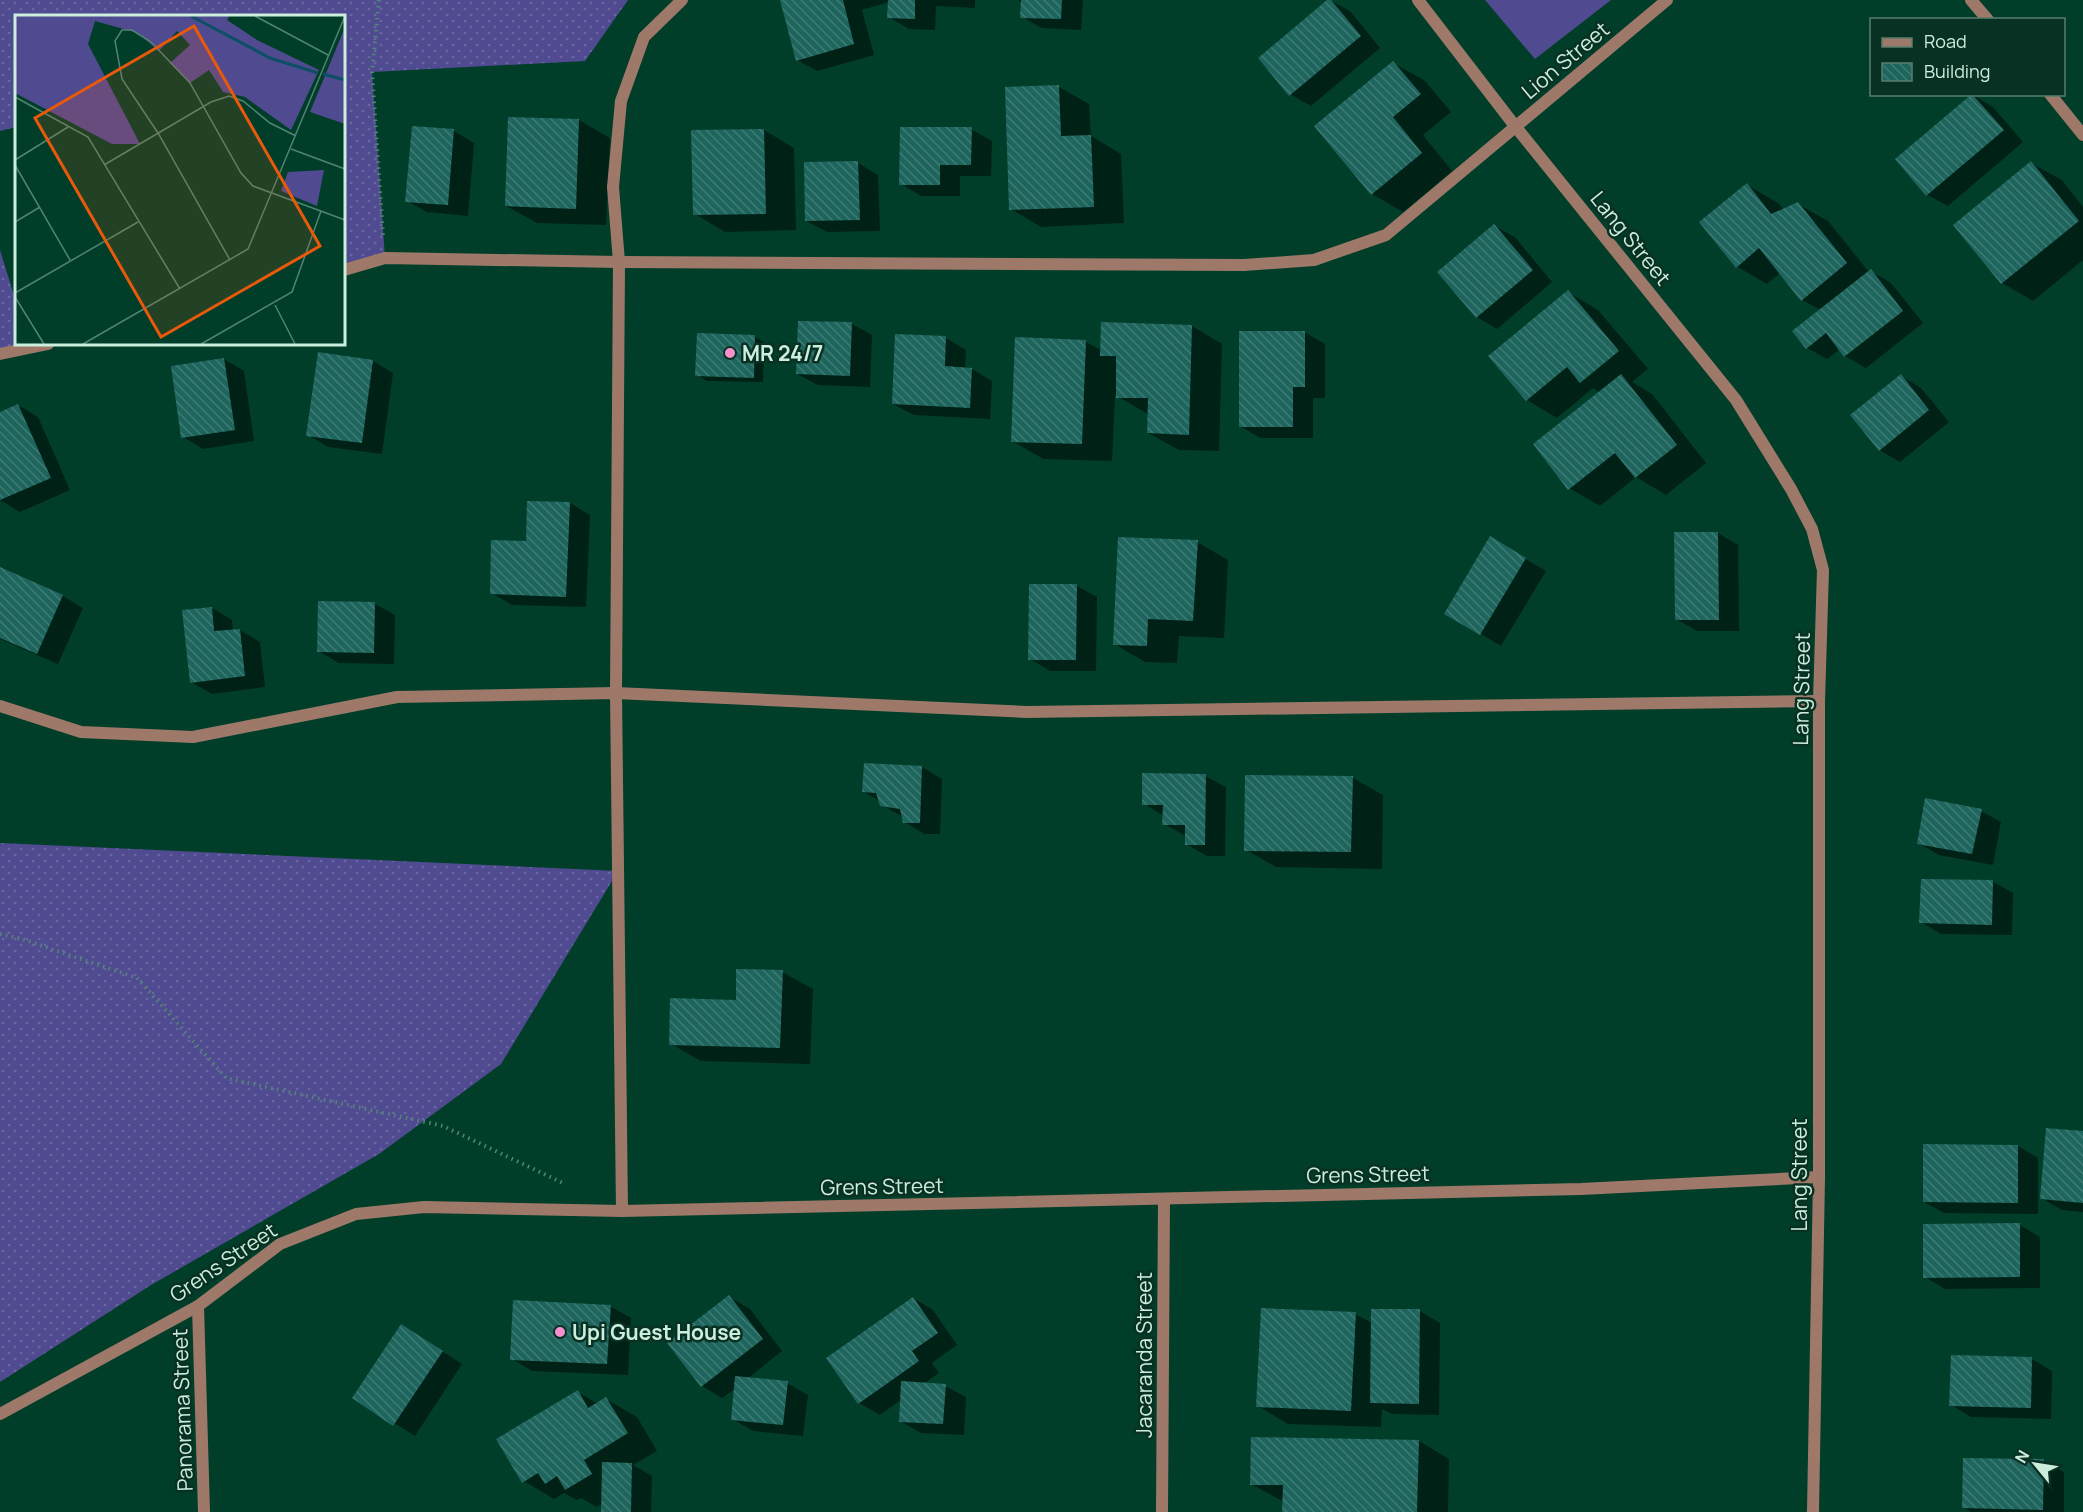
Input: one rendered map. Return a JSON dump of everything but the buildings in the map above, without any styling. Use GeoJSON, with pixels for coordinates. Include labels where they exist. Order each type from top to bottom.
{"type":"FeatureCollection","features":[{"type":"Feature","properties":{"kind":"street"},"geometry":{"type":"LineString","coordinates":[[622,1211],[616,693],[619,262],[613,187],[621,101],[644,37],[682,0]]}},
{"type":"Feature","properties":{"kind":"street","name":"Lang Street"},"geometry":{"type":"LineString","coordinates":[[1418,0],[1515,126],[1736,400],[1791,489],[1812,529],[1823,570],[1819,701],[1819,1177],[1813,1512]]}},
{"type":"Feature","properties":{"kind":"street","name":"Lion Street"},"geometry":{"type":"LineString","coordinates":[[345,270],[385,258],[619,262],[1244,265],[1314,260],[1386,235],[1667,0]]}},
{"type":"Feature","properties":{"kind":"street"},"geometry":{"type":"LineString","coordinates":[[1971,0],[1986,18]]}},
{"type":"Feature","properties":{"kind":"street"},"geometry":{"type":"LineString","coordinates":[[2052,96],[2083,135]]}},
{"type":"Feature","properties":{"kind":"street"},"geometry":{"type":"LineString","coordinates":[[0,354],[43,345]]}},
{"type":"Feature","properties":{"kind":"street"},"geometry":{"type":"LineString","coordinates":[[0,706],[81,732],[193,737],[398,697],[616,693],[1027,712],[1819,701]]}},
{"type":"Feature","properties":{"kind":"street","name":"Grens Street"},"geometry":{"type":"LineString","coordinates":[[0,1414],[198,1306],[280,1244],[356,1214],[424,1207],[622,1211],[1581,1189],[1819,1177]]}},
{"type":"Feature","properties":{"kind":"street","name":"Jacaranda Street"},"geometry":{"type":"LineString","coordinates":[[1162,1512],[1164,1199]]}},
{"type":"Feature","properties":{"kind":"street","name":"Panorama Street"},"geometry":{"type":"LineString","coordinates":[[198,1306],[204,1512]]}},
{"type":"Feature","properties":{"kind":"path"},"geometry":{"type":"LineString","coordinates":[[379,0],[372,72],[385,258]]}},
{"type":"Feature","properties":{"kind":"path"},"geometry":{"type":"LineString","coordinates":[[0,934],[22,939],[137,978],[226,1078],[443,1126],[570,1186]]}},
{"type":"Feature","properties":{"kind":"shaded area"},"geometry":{"type":"Polygon","coordinates":[[[0,0],[628,0],[585,61],[372,72],[385,258],[345,270],[345,15],[15,15],[15,127],[0,131],[0,0]]]}},
{"type":"Feature","properties":{"kind":"shaded area"},"geometry":{"type":"Polygon","coordinates":[[[1485,0],[1611,0],[1535,59],[1485,0]]]}},
{"type":"Feature","properties":{"kind":"shaded area"},"geometry":{"type":"Polygon","coordinates":[[[0,250],[15,299],[15,345],[27,345],[0,354],[0,250]]]}},
{"type":"Feature","properties":{"kind":"shaded area"},"geometry":{"type":"Polygon","coordinates":[[[0,843],[618,871],[501,1064],[379,1154],[151,1285],[0,1382],[0,843]]]}},
{"type":"Feature","properties":{"kind":"place","name":"MR 24/7"},"geometry":{"type":"Point","coordinates":[730,353]}},
{"type":"Feature","properties":{"kind":"place","name":"Upi Guest House"},"geometry":{"type":"Point","coordinates":[560,1332]}}]}
